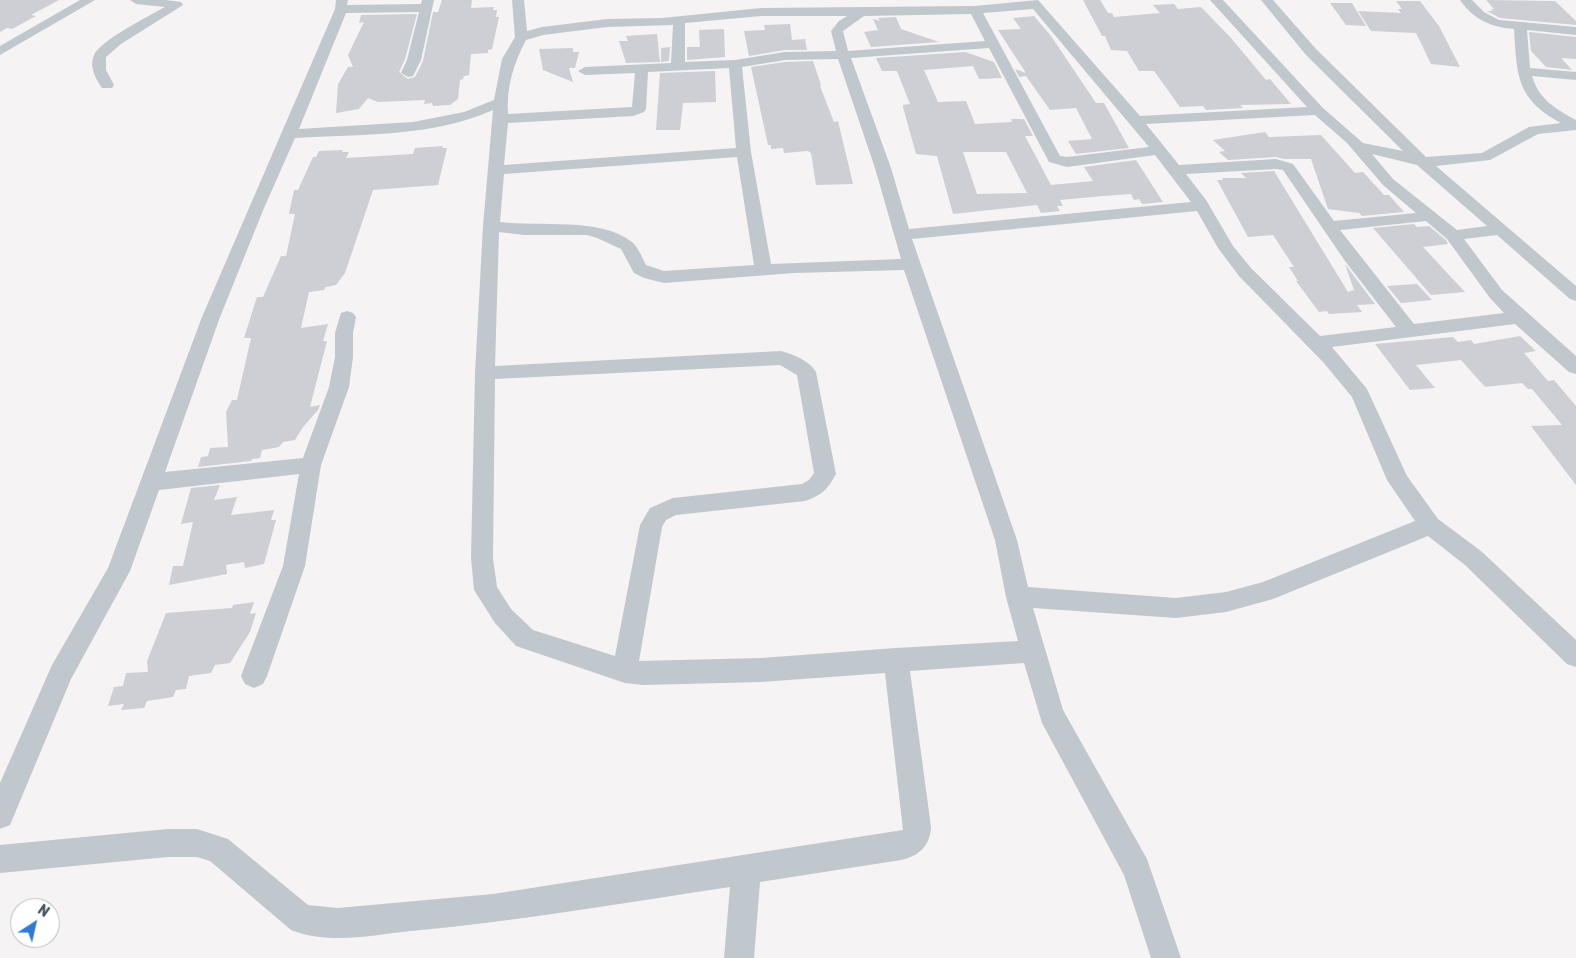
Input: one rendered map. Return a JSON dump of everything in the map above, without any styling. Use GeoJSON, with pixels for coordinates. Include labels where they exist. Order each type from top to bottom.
{"type":"FeatureCollection","features":[{"type":"Feature","properties":{"kind":"street"},"geometry":{"type":"LineString","coordinates":[[0,51],[89,0]]}},
{"type":"Feature","properties":{"kind":"street"},"geometry":{"type":"LineString","coordinates":[[107,85],[99,70],[100,56],[116,41],[178,5],[136,0]]}},
{"type":"Feature","properties":{"kind":"street"},"geometry":{"type":"LineString","coordinates":[[518,0],[521,37],[509,59],[501,110],[491,226],[485,374],[482,558],[486,590],[503,616],[525,638],[625,671],[642,673],[761,670],[896,659],[1032,651]]}},
{"type":"Feature","properties":{"kind":"street"},"geometry":{"type":"LineString","coordinates":[[1216,0],[1318,111],[1358,147],[1388,182],[1454,235],[1496,294],[1576,367]]}},
{"type":"Feature","properties":{"kind":"street"},"geometry":{"type":"LineString","coordinates":[[1267,0],[1311,52],[1422,162],[1576,295]]}},
{"type":"Feature","properties":{"kind":"street"},"geometry":{"type":"LineString","coordinates":[[1466,0],[1469,6],[1490,21],[1576,32]]}},
{"type":"Feature","properties":{"kind":"street"},"geometry":{"type":"LineString","coordinates":[[521,37],[542,32],[607,23],[679,21],[710,16],[761,12],[975,10],[1033,2],[1136,120],[1201,206],[1226,248],[1245,272],[1316,343],[1360,394],[1398,480],[1430,525],[1473,558],[1576,656]]}},
{"type":"Feature","properties":{"kind":"street"},"geometry":{"type":"LineString","coordinates":[[0,815],[61,673],[118,571],[211,317],[342,5],[427,4],[414,60],[408,73]]}},
{"type":"Feature","properties":{"kind":"street"},"geometry":{"type":"LineString","coordinates":[[975,10],[1054,159],[1067,162],[1159,150]]}},
{"type":"Feature","properties":{"kind":"street"},"geometry":{"type":"LineString","coordinates":[[861,12],[843,24],[837,31],[843,55],[883,168],[911,264],[1006,540],[1018,597],[1050,714],[1068,748],[1114,824],[1137,869],[1166,958]]}},
{"type":"Feature","properties":{"kind":"street"},"geometry":{"type":"LineString","coordinates":[[678,67],[679,21]]}},
{"type":"Feature","properties":{"kind":"street"},"geometry":{"type":"LineString","coordinates":[[1520,26],[1524,71],[1531,93],[1544,107],[1576,126]]}},
{"type":"Feature","properties":{"kind":"street"},"geometry":{"type":"LineString","coordinates":[[585,71],[735,64],[785,56],[843,55],[993,44]]}},
{"type":"Feature","properties":{"kind":"street"},"geometry":{"type":"LineString","coordinates":[[735,64],[744,152],[763,270]]}},
{"type":"Feature","properties":{"kind":"street"},"geometry":{"type":"LineString","coordinates":[[289,134],[413,126],[501,110],[633,112],[639,109],[642,69]]}},
{"type":"Feature","properties":{"kind":"street"},"geometry":{"type":"LineString","coordinates":[[1524,71],[1576,76]]}},
{"type":"Feature","properties":{"kind":"street"},"geometry":{"type":"LineString","coordinates":[[1136,120],[1318,111]]}},
{"type":"Feature","properties":{"kind":"street"},"geometry":{"type":"LineString","coordinates":[[1358,147],[1393,153],[1422,162],[1485,157],[1534,130],[1576,126]]}},
{"type":"Feature","properties":{"kind":"street"},"geometry":{"type":"LineString","coordinates":[[496,170],[744,152]]}},
{"type":"Feature","properties":{"kind":"street"},"geometry":{"type":"LineString","coordinates":[[1174,170],[1284,165],[1409,331]]}},
{"type":"Feature","properties":{"kind":"street"},"geometry":{"type":"LineString","coordinates":[[903,235],[1201,206]]}},
{"type":"Feature","properties":{"kind":"street"},"geometry":{"type":"LineString","coordinates":[[1330,226],[1430,216]]}},
{"type":"Feature","properties":{"kind":"street"},"geometry":{"type":"LineString","coordinates":[[491,226],[524,230],[587,230],[604,234],[627,246],[640,269],[650,274],[664,277],[763,270],[911,264]]}},
{"type":"Feature","properties":{"kind":"street"},"geometry":{"type":"LineString","coordinates":[[1454,235],[1500,230]]}},
{"type":"Feature","properties":{"kind":"street"},"geometry":{"type":"LineString","coordinates":[[254,676],[294,566],[311,465],[339,387],[344,357],[344,333],[347,317]]}},
{"type":"Feature","properties":{"kind":"street"},"geometry":{"type":"LineString","coordinates":[[1316,343],[1519,317]]}},
{"type":"Feature","properties":{"kind":"street"},"geometry":{"type":"LineString","coordinates":[[485,374],[781,358],[792,362],[806,372],[825,474],[817,486],[805,492],[673,507],[658,514],[651,525],[625,671]]}},
{"type":"Feature","properties":{"kind":"street"},"geometry":{"type":"LineString","coordinates":[[150,482],[311,465]]}},
{"type":"Feature","properties":{"kind":"street"},"geometry":{"type":"LineString","coordinates":[[1018,597],[1176,608],[1226,602],[1265,592],[1430,525]]}},
{"type":"Feature","properties":{"kind":"street"},"geometry":{"type":"LineString","coordinates":[[0,859],[168,843],[198,844],[218,849],[302,919],[338,923],[493,909],[910,844],[917,835],[896,659]]}},
{"type":"Feature","properties":{"kind":"street"},"geometry":{"type":"LineString","coordinates":[[739,958],[746,871]]}},
{"type":"Feature","properties":{"kind":"building"},"geometry":{"type":"Polygon","coordinates":[[[0,0],[59,0],[31,15],[36,16],[12,29],[7,28],[0,32],[0,0]]]}},
{"type":"Feature","properties":{"kind":"building"},"geometry":{"type":"Polygon","coordinates":[[[442,0],[472,0],[471,8],[494,7],[493,10],[497,10],[496,17],[499,17],[492,49],[488,50],[488,53],[471,54],[469,75],[464,76],[460,80],[458,99],[450,105],[433,106],[432,103],[424,104],[425,100],[378,102],[368,98],[359,109],[336,113],[338,84],[348,67],[353,67],[348,55],[364,22],[359,23],[361,15],[417,14],[405,59],[399,72],[408,79],[415,77],[423,61],[433,12],[438,12],[442,0]]]}},
{"type":"Feature","properties":{"kind":"building"},"geometry":{"type":"Polygon","coordinates":[[[1083,0],[1100,0],[1108,13],[1112,13],[1114,17],[1160,13],[1153,5],[1174,4],[1178,9],[1201,7],[1231,38],[1266,80],[1270,79],[1291,104],[1240,105],[1243,108],[1206,110],[1203,106],[1180,107],[1154,71],[1139,71],[1127,51],[1111,50],[1105,36],[1102,36],[1083,0]]]}},
{"type":"Feature","properties":{"kind":"building"},"geometry":{"type":"Polygon","coordinates":[[[1486,0],[1555,1],[1576,21],[1576,25],[1500,18],[1487,11],[1493,11],[1491,9],[1494,9],[1486,0]]]}},
{"type":"Feature","properties":{"kind":"building"},"geometry":{"type":"Polygon","coordinates":[[[1396,1],[1420,1],[1439,26],[1460,67],[1431,64],[1416,33],[1371,31],[1358,11],[1401,13],[1398,9],[1402,9],[1396,1]]]}},
{"type":"Feature","properties":{"kind":"building"},"geometry":{"type":"Polygon","coordinates":[[[1330,3],[1352,3],[1366,26],[1346,25],[1330,3]]]}},
{"type":"Feature","properties":{"kind":"building"},"geometry":{"type":"Polygon","coordinates":[[[1034,16],[1051,36],[1096,103],[1104,103],[1129,148],[1076,154],[1068,141],[1092,139],[1076,108],[1050,110],[1026,76],[1019,77],[1015,69],[1026,73],[998,30],[1021,29],[1013,18],[1034,16]]]}},
{"type":"Feature","properties":{"kind":"building"},"geometry":{"type":"Polygon","coordinates":[[[896,17],[901,29],[939,42],[871,47],[864,32],[878,30],[873,19],[880,21],[878,18],[896,17]]]}},
{"type":"Feature","properties":{"kind":"building"},"geometry":{"type":"Polygon","coordinates":[[[790,24],[792,40],[805,39],[807,50],[785,50],[749,56],[744,31],[765,30],[764,25],[790,24]]]}},
{"type":"Feature","properties":{"kind":"building"},"geometry":{"type":"Polygon","coordinates":[[[724,29],[725,57],[687,60],[687,47],[700,47],[699,30],[724,29]]]}},
{"type":"Feature","properties":{"kind":"building"},"geometry":{"type":"Polygon","coordinates":[[[1529,32],[1576,37],[1576,59],[1561,58],[1572,70],[1546,67],[1531,51],[1529,32]]]}},
{"type":"Feature","properties":{"kind":"building"},"geometry":{"type":"Polygon","coordinates":[[[657,34],[660,62],[626,63],[619,41],[628,41],[626,36],[657,34]]]}},
{"type":"Feature","properties":{"kind":"building"},"geometry":{"type":"Polygon","coordinates":[[[670,47],[669,61],[661,62],[661,48],[670,47]]]}},
{"type":"Feature","properties":{"kind":"building"},"geometry":{"type":"Polygon","coordinates":[[[573,48],[573,52],[579,52],[575,68],[569,68],[573,82],[543,70],[539,49],[573,48]]]}},
{"type":"Feature","properties":{"kind":"building"},"geometry":{"type":"Polygon","coordinates":[[[965,52],[994,62],[1002,78],[979,79],[973,66],[924,70],[938,102],[966,101],[975,124],[1012,122],[1011,119],[1024,119],[1033,136],[1025,136],[1051,185],[1093,181],[1084,167],[1136,160],[1163,202],[1142,204],[1139,199],[1134,200],[1131,194],[1060,200],[1063,206],[1057,206],[1060,211],[1041,213],[1037,205],[953,214],[937,156],[916,154],[903,107],[903,105],[910,104],[897,71],[882,71],[876,58],[965,52]],[[963,152],[977,194],[1027,193],[1006,152],[963,152]]]}},
{"type":"Feature","properties":{"kind":"building"},"geometry":{"type":"Polygon","coordinates":[[[813,61],[820,86],[834,122],[838,121],[853,184],[816,185],[811,153],[808,151],[784,153],[783,148],[771,149],[771,145],[768,145],[751,67],[785,62],[813,61]]]}},
{"type":"Feature","properties":{"kind":"building"},"geometry":{"type":"Polygon","coordinates":[[[715,71],[716,102],[683,103],[680,130],[656,130],[660,73],[715,71]]]}},
{"type":"Feature","properties":{"kind":"building"},"geometry":{"type":"Polygon","coordinates":[[[1265,132],[1269,137],[1321,135],[1355,173],[1363,172],[1384,195],[1389,195],[1404,212],[1362,216],[1359,213],[1328,209],[1311,159],[1284,159],[1276,157],[1228,160],[1219,152],[1225,151],[1213,140],[1265,132]]]}},
{"type":"Feature","properties":{"kind":"building"},"geometry":{"type":"Polygon","coordinates":[[[443,146],[442,148],[447,148],[438,185],[373,190],[345,273],[336,285],[326,287],[324,290],[309,292],[301,328],[328,324],[323,341],[327,341],[310,407],[320,405],[318,410],[303,427],[295,440],[283,442],[279,447],[262,450],[260,458],[252,459],[251,461],[198,467],[201,457],[208,456],[210,448],[228,447],[226,412],[232,400],[237,400],[251,338],[244,338],[257,297],[263,297],[281,256],[286,256],[295,214],[289,214],[294,190],[298,190],[313,157],[316,157],[319,151],[343,150],[342,152],[349,152],[346,158],[413,154],[415,148],[443,146]]]}},
{"type":"Feature","properties":{"kind":"building"},"geometry":{"type":"Polygon","coordinates":[[[1274,171],[1348,292],[1354,290],[1345,264],[1375,304],[1357,305],[1362,312],[1329,314],[1327,311],[1319,312],[1296,281],[1298,281],[1289,267],[1294,267],[1273,235],[1248,237],[1217,180],[1223,180],[1222,178],[1246,178],[1241,173],[1274,171]]]}},
{"type":"Feature","properties":{"kind":"building"},"geometry":{"type":"Polygon","coordinates":[[[1414,224],[1417,227],[1429,226],[1446,240],[1448,244],[1423,247],[1465,292],[1431,295],[1373,228],[1414,224]]]}},
{"type":"Feature","properties":{"kind":"building"},"geometry":{"type":"Polygon","coordinates":[[[1417,284],[1432,300],[1401,303],[1387,286],[1417,284]]]}},
{"type":"Feature","properties":{"kind":"building"},"geometry":{"type":"Polygon","coordinates":[[[1520,336],[1536,351],[1524,353],[1548,381],[1554,380],[1576,406],[1576,485],[1531,426],[1562,425],[1532,389],[1528,389],[1522,383],[1485,387],[1461,360],[1416,365],[1435,388],[1410,390],[1375,344],[1453,337],[1458,342],[1471,340],[1474,344],[1520,336]]]}},
{"type":"Feature","properties":{"kind":"building"},"geometry":{"type":"Polygon","coordinates":[[[220,485],[214,500],[237,497],[231,515],[274,510],[271,520],[276,520],[264,564],[245,568],[244,562],[226,565],[227,574],[169,585],[173,566],[183,566],[193,522],[181,524],[191,488],[220,485]]]}},
{"type":"Feature","properties":{"kind":"building"},"geometry":{"type":"Polygon","coordinates":[[[254,602],[250,614],[256,613],[250,632],[230,663],[215,665],[211,673],[189,676],[186,689],[176,690],[173,697],[147,701],[144,708],[121,710],[124,704],[108,706],[114,687],[123,686],[126,673],[148,672],[147,661],[166,613],[232,608],[233,605],[254,602]]]}}]}
